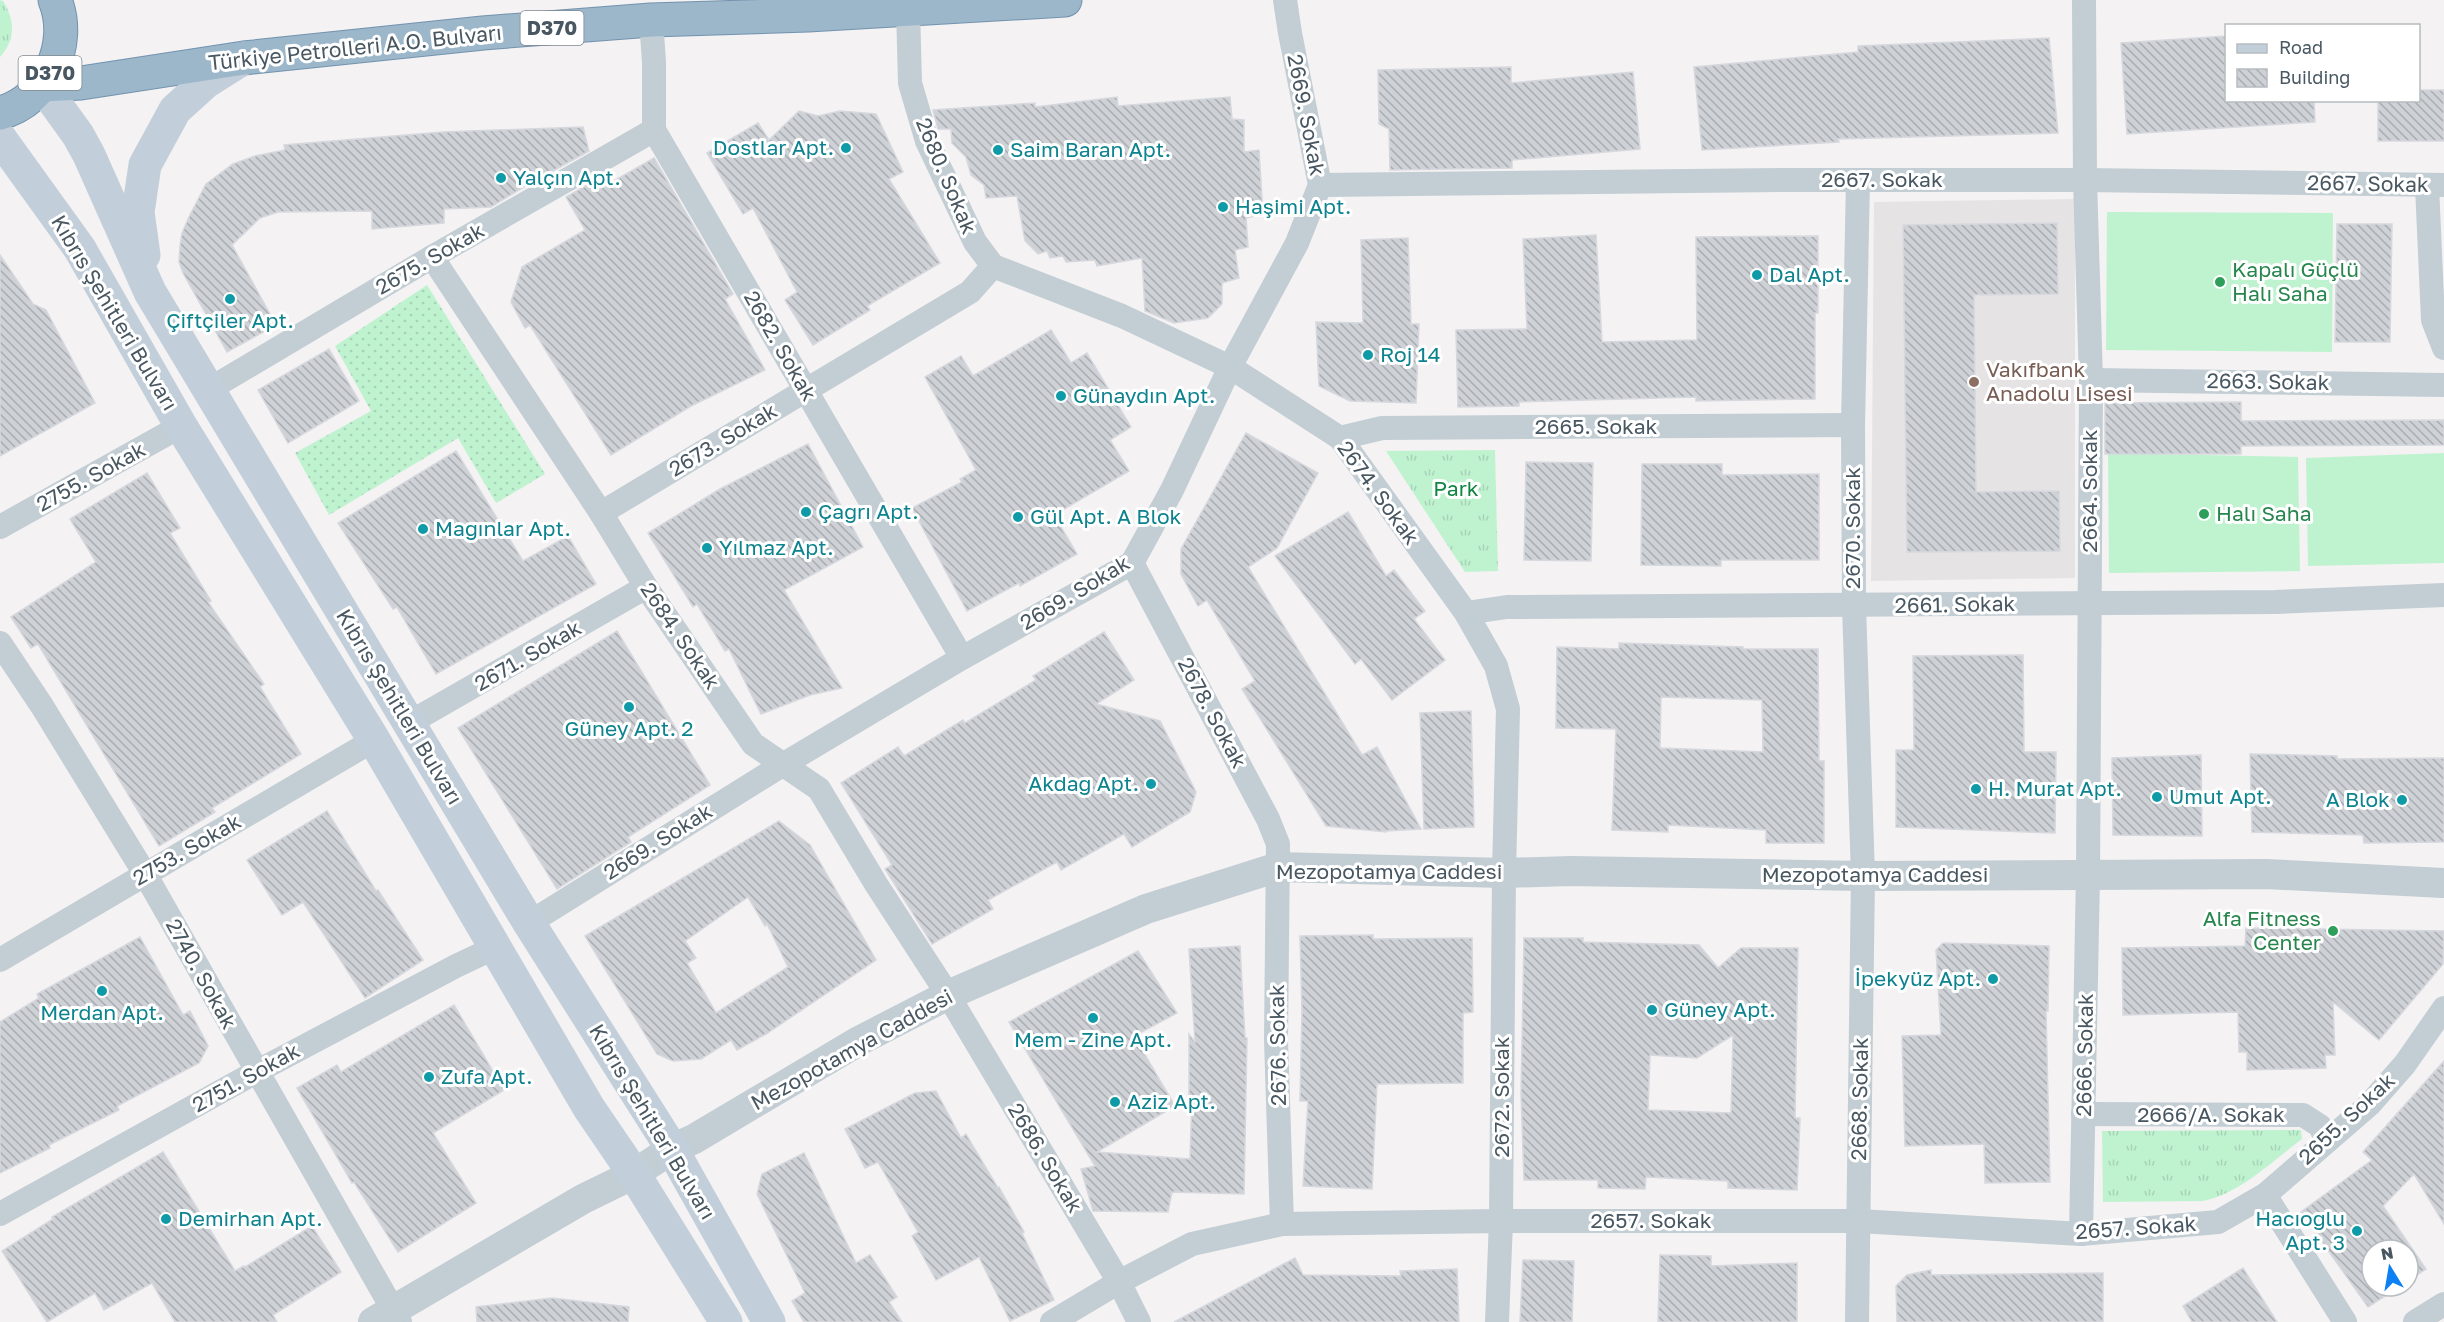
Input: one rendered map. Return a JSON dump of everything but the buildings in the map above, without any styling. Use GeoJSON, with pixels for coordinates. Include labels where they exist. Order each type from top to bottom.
{"type":"FeatureCollection","features":[{"type":"Feature","properties":{"kind":"highway","name":"D370"},"geometry":{"type":"LineString","coordinates":[[0,113],[26,100],[42,85],[57,58],[61,34],[55,0]]}},
{"type":"Feature","properties":{"kind":"highway","name":"Türkiye Petrolleri A.O. Bulvarı"},"geometry":{"type":"LineString","coordinates":[[42,85],[81,83],[244,58],[483,33],[651,20],[808,15],[1065,0]]}},
{"type":"Feature","properties":{"kind":"main road"},"geometry":{"type":"LineString","coordinates":[[150,292],[138,212],[145,165],[175,110],[206,82],[244,58]]}},
{"type":"Feature","properties":{"kind":"main road","name":"Kıbrıs Şehitleri Bulvarı"},"geometry":{"type":"LineString","coordinates":[[42,85],[89,154],[150,292],[529,923],[672,1149],[769,1322]]}},
{"type":"Feature","properties":{"kind":"main road","name":"Kıbrıs Şehitleri Bulvarı"},"geometry":{"type":"LineString","coordinates":[[0,138],[80,249],[181,426],[374,740],[589,1108],[634,1174],[726,1322]]}},
{"type":"Feature","properties":{"kind":"street","name":"2669. Sokak"},"geometry":{"type":"LineString","coordinates":[[529,923],[784,764],[962,658],[1132,563],[1172,490],[1230,367],[1298,243],[1320,185],[1285,0]]}},
{"type":"Feature","properties":{"kind":"street","name":"2664. Sokak"},"geometry":{"type":"LineString","coordinates":[[2085,0],[2085,180],[2091,380],[2088,875]]}},
{"type":"Feature","properties":{"kind":"street","name":"2680. Sokak"},"geometry":{"type":"LineString","coordinates":[[908,8],[910,82],[927,141],[975,242],[993,266]]}},
{"type":"Feature","properties":{"kind":"street"},"geometry":{"type":"LineString","coordinates":[[651,20],[654,62],[654,130]]}},
{"type":"Feature","properties":{"kind":"street","name":"2675. Sokak"},"geometry":{"type":"LineString","coordinates":[[208,390],[432,257],[654,130]]}},
{"type":"Feature","properties":{"kind":"street","name":"2682. Sokak"},"geometry":{"type":"LineString","coordinates":[[654,130],[962,658]]}},
{"type":"Feature","properties":{"kind":"street","name":"2667. Sokak"},"geometry":{"type":"LineString","coordinates":[[1320,185],[1858,180],[2085,180],[2436,185]]}},
{"type":"Feature","properties":{"kind":"street","name":"2670. Sokak"},"geometry":{"type":"LineString","coordinates":[[1858,180],[1853,425],[1854,606],[1863,876]]}},
{"type":"Feature","properties":{"kind":"street"},"geometry":{"type":"LineString","coordinates":[[2436,185],[2433,320],[2444,348]]}},
{"type":"Feature","properties":{"kind":"street","name":"2684. Sokak"},"geometry":{"type":"LineString","coordinates":[[432,257],[601,513],[646,587],[753,744],[819,789],[876,884],[948,995]]}},
{"type":"Feature","properties":{"kind":"street","name":"2674. Sokak"},"geometry":{"type":"LineString","coordinates":[[993,266],[1122,316],[1230,367],[1340,438],[1466,613],[1496,666],[1508,709],[1504,873]]}},
{"type":"Feature","properties":{"kind":"street","name":"2673. Sokak"},"geometry":{"type":"LineString","coordinates":[[601,513],[970,292],[993,266]]}},
{"type":"Feature","properties":{"kind":"street","name":"2663. Sokak"},"geometry":{"type":"LineString","coordinates":[[2091,380],[2444,385]]}},
{"type":"Feature","properties":{"kind":"street","name":"2665. Sokak"},"geometry":{"type":"LineString","coordinates":[[1340,438],[1382,428],[1853,425]]}},
{"type":"Feature","properties":{"kind":"street","name":"2755. Sokak"},"geometry":{"type":"LineString","coordinates":[[0,527],[181,426]]}},
{"type":"Feature","properties":{"kind":"street","name":"2678. Sokak"},"geometry":{"type":"LineString","coordinates":[[1132,563],[1268,819],[1278,844],[1278,867]]}},
{"type":"Feature","properties":{"kind":"street","name":"2671. Sokak"},"geometry":{"type":"LineString","coordinates":[[409,723],[646,587]]}},
{"type":"Feature","properties":{"kind":"street","name":"2661. Sokak"},"geometry":{"type":"LineString","coordinates":[[1466,613],[1508,607],[2275,602],[2444,595]]}},
{"type":"Feature","properties":{"kind":"street","name":"2740. Sokak"},"geometry":{"type":"LineString","coordinates":[[0,643],[42,706],[145,874],[256,1072],[389,1318]]}},
{"type":"Feature","properties":{"kind":"street","name":"2753. Sokak"},"geometry":{"type":"LineString","coordinates":[[0,960],[374,740]]}},
{"type":"Feature","properties":{"kind":"street","name":"Mezopotamya Caddesi"},"geometry":{"type":"LineString","coordinates":[[389,1318],[583,1199],[634,1174],[672,1149],[694,1139],[859,1041],[948,995],[1146,909],[1278,867],[1504,873],[1571,871],[1863,876],[2266,874],[2444,883]]}},
{"type":"Feature","properties":{"kind":"street","name":"2676. Sokak"},"geometry":{"type":"LineString","coordinates":[[1278,867],[1276,1040],[1282,1224]]}},
{"type":"Feature","properties":{"kind":"street","name":"2672. Sokak"},"geometry":{"type":"LineString","coordinates":[[1497,1322],[1501,1221],[1504,873]]}},
{"type":"Feature","properties":{"kind":"street","name":"2666. Sokak"},"geometry":{"type":"LineString","coordinates":[[2081,1234],[2088,875]]}},
{"type":"Feature","properties":{"kind":"street","name":"2668. Sokak"},"geometry":{"type":"LineString","coordinates":[[1857,1322],[1863,876]]}},
{"type":"Feature","properties":{"kind":"street","name":"2751. Sokak"},"geometry":{"type":"LineString","coordinates":[[0,1214],[256,1072],[494,948]]}},
{"type":"Feature","properties":{"kind":"street","name":"2686. Sokak"},"geometry":{"type":"LineString","coordinates":[[948,995],[1119,1282],[1139,1322]]}},
{"type":"Feature","properties":{"kind":"street","name":"2655. Sokak"},"geometry":{"type":"LineString","coordinates":[[2265,1195],[2369,1105],[2397,1072],[2444,1008]]}},
{"type":"Feature","properties":{"kind":"street","name":"2666/A. Sokak"},"geometry":{"type":"LineString","coordinates":[[2083,1114],[2303,1115],[2320,1126],[2327,1140]]}},
{"type":"Feature","properties":{"kind":"street"},"geometry":{"type":"LineString","coordinates":[[2265,1195],[2345,1322]]}},
{"type":"Feature","properties":{"kind":"street","name":"2657. Sokak"},"geometry":{"type":"LineString","coordinates":[[1052,1322],[1119,1282],[1192,1244],[1282,1224],[1501,1221],[1859,1221],[2081,1234],[2218,1222],[2265,1195]]}},
{"type":"Feature","properties":{"kind":"street"},"geometry":{"type":"LineString","coordinates":[[2415,1322],[2444,1304]]}},
{"type":"Feature","properties":{"kind":"shaded area","name":"Vakıfbank Anadolu Lisesi"},"geometry":{"type":"Polygon","coordinates":[[[2075,199],[2075,578],[1871,581],[1874,202],[2075,199]]]}},
{"type":"Feature","properties":{"kind":"green space"},"geometry":{"type":"Polygon","coordinates":[[[0,0],[3,1],[10,15],[12,29],[9,43],[0,57],[0,0]]]}},
{"type":"Feature","properties":{"kind":"green space","name":"Kapalı Güçlü Halı Saha"},"geometry":{"type":"Polygon","coordinates":[[[2107,212],[2333,213],[2332,352],[2106,350],[2107,212]]]}},
{"type":"Feature","properties":{"kind":"green space"},"geometry":{"type":"Polygon","coordinates":[[[427,285],[545,474],[496,503],[458,438],[329,515],[295,453],[371,411],[335,346],[427,285]]]}},
{"type":"Feature","properties":{"kind":"green space","name":"Park"},"geometry":{"type":"Polygon","coordinates":[[[1495,450],[1498,571],[1465,572],[1386,451],[1495,450]]]}},
{"type":"Feature","properties":{"kind":"green space","name":"Halı Saha"},"geometry":{"type":"Polygon","coordinates":[[[2108,453],[2298,457],[2300,571],[2109,573],[2108,453]]]}},
{"type":"Feature","properties":{"kind":"green space","name":"Halı Saha"},"geometry":{"type":"Polygon","coordinates":[[[2444,453],[2444,563],[2308,566],[2306,458],[2444,453]]]}},
{"type":"Feature","properties":{"kind":"green space"},"geometry":{"type":"Polygon","coordinates":[[[2301,1130],[2302,1139],[2255,1176],[2217,1197],[2203,1201],[2103,1202],[2102,1131],[2301,1130]]]}},
{"type":"Feature","properties":{"kind":"place","name":"Dostlar Apt."},"geometry":{"type":"Point","coordinates":[846,148]}},
{"type":"Feature","properties":{"kind":"place","name":"Saim Baran Apt."},"geometry":{"type":"Point","coordinates":[998,150]}},
{"type":"Feature","properties":{"kind":"place","name":"Yalçın Apt."},"geometry":{"type":"Point","coordinates":[501,178]}},
{"type":"Feature","properties":{"kind":"place","name":"Haşimi Apt."},"geometry":{"type":"Point","coordinates":[1223,207]}},
{"type":"Feature","properties":{"kind":"place","name":"Dal Apt."},"geometry":{"type":"Point","coordinates":[1757,275]}},
{"type":"Feature","properties":{"kind":"place","name":"Kapalı Güçlü Halı Saha"},"geometry":{"type":"Point","coordinates":[2220,282]}},
{"type":"Feature","properties":{"kind":"place","name":"Çiftçiler Apt."},"geometry":{"type":"Point","coordinates":[230,299]}},
{"type":"Feature","properties":{"kind":"place","name":"Roj 14"},"geometry":{"type":"Point","coordinates":[1368,355]}},
{"type":"Feature","properties":{"kind":"place","name":"Vakıfbank Anadolu Lisesi"},"geometry":{"type":"Point","coordinates":[1974,382]}},
{"type":"Feature","properties":{"kind":"place","name":"Günaydın Apt."},"geometry":{"type":"Point","coordinates":[1061,396]}},
{"type":"Feature","properties":{"kind":"place","name":"Çağrı Apt."},"geometry":{"type":"Point","coordinates":[806,512]}},
{"type":"Feature","properties":{"kind":"place","name":"Halı Saha"},"geometry":{"type":"Point","coordinates":[2204,514]}},
{"type":"Feature","properties":{"kind":"place","name":"Gül Apt. A Blok"},"geometry":{"type":"Point","coordinates":[1018,517]}},
{"type":"Feature","properties":{"kind":"place","name":"Mağınlar Apt."},"geometry":{"type":"Point","coordinates":[423,529]}},
{"type":"Feature","properties":{"kind":"place","name":"Yılmaz Apt."},"geometry":{"type":"Point","coordinates":[707,548]}},
{"type":"Feature","properties":{"kind":"place","name":"Güney Apt. 2"},"geometry":{"type":"Point","coordinates":[629,707]}},
{"type":"Feature","properties":{"kind":"place","name":"Akdağ Apt."},"geometry":{"type":"Point","coordinates":[1151,784]}},
{"type":"Feature","properties":{"kind":"place","name":"H. Murat Apt."},"geometry":{"type":"Point","coordinates":[1976,789]}},
{"type":"Feature","properties":{"kind":"place","name":"Umut Apt."},"geometry":{"type":"Point","coordinates":[2157,797]}},
{"type":"Feature","properties":{"kind":"place","name":"A Blok"},"geometry":{"type":"Point","coordinates":[2402,800]}},
{"type":"Feature","properties":{"kind":"place","name":"Alfa Fitness Center"},"geometry":{"type":"Point","coordinates":[2333,931]}},
{"type":"Feature","properties":{"kind":"place","name":"İpekyüz Apt."},"geometry":{"type":"Point","coordinates":[1993,979]}},
{"type":"Feature","properties":{"kind":"place","name":"Merdan Apt."},"geometry":{"type":"Point","coordinates":[102,991]}},
{"type":"Feature","properties":{"kind":"place","name":"Güney Apt."},"geometry":{"type":"Point","coordinates":[1652,1010]}},
{"type":"Feature","properties":{"kind":"place","name":"Mem - Zine Apt."},"geometry":{"type":"Point","coordinates":[1093,1018]}},
{"type":"Feature","properties":{"kind":"place","name":"Zufa Apt."},"geometry":{"type":"Point","coordinates":[429,1077]}},
{"type":"Feature","properties":{"kind":"place","name":"Aziz Apt."},"geometry":{"type":"Point","coordinates":[1115,1102]}},
{"type":"Feature","properties":{"kind":"place","name":"Demirhan Apt."},"geometry":{"type":"Point","coordinates":[166,1219]}},
{"type":"Feature","properties":{"kind":"place","name":"Hacıoğlu Apt. 3"},"geometry":{"type":"Point","coordinates":[2357,1231]}}]}
